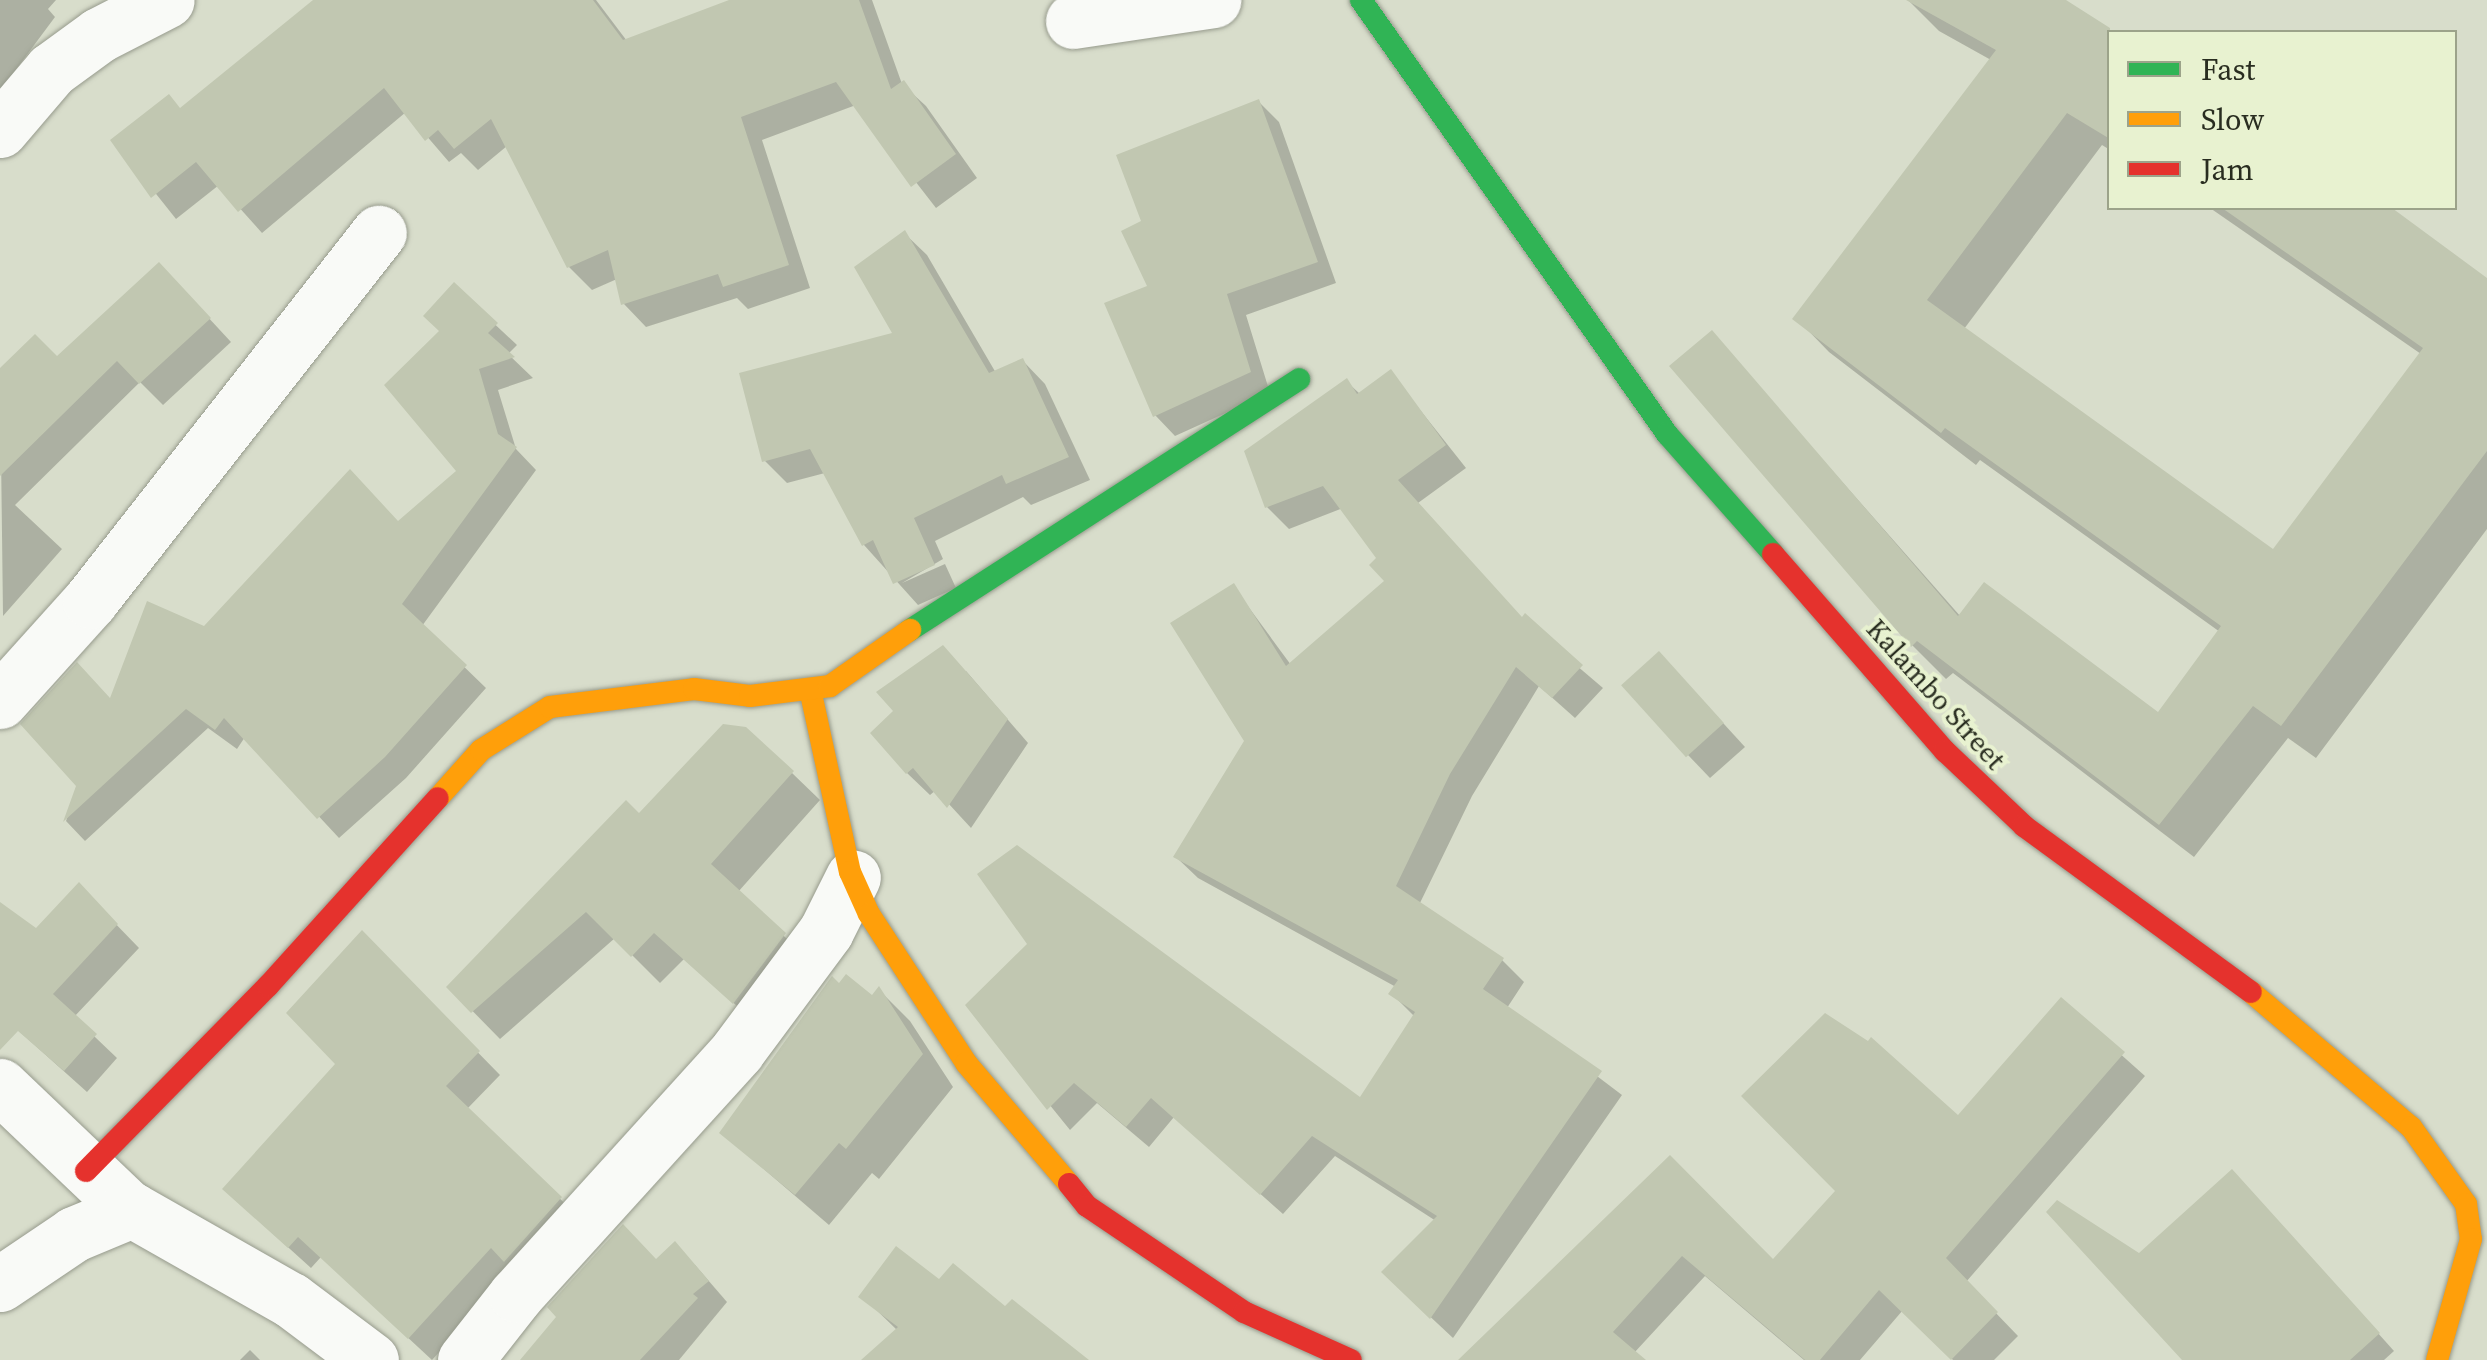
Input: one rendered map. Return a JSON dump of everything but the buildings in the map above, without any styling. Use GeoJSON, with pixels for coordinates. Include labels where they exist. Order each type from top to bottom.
{"type":"FeatureCollection","features":[{"type":"Feature","properties":{"kind":"street"},"geometry":{"type":"LineString","coordinates":[[0,130],[51,70],[98,35],[168,0]]}},
{"type":"Feature","properties":{"kind":"street"},"geometry":{"type":"LineString","coordinates":[[1073,21],[1213,0]]}},
{"type":"Feature","properties":{"kind":"street","name":"Kalambo Street"},"geometry":{"type":"LineString","coordinates":[[1361,0],[1667,434],[1897,698],[2024,826],[2260,998],[2411,1128],[2454,1181],[2479,1234],[2437,1360]]}},
{"type":"Feature","properties":{"kind":"street"},"geometry":{"type":"LineString","coordinates":[[0,700],[90,602],[379,233]]}},
{"type":"Feature","properties":{"kind":"street"},"geometry":{"type":"LineString","coordinates":[[86,1171],[268,986],[482,750],[514,727],[550,707],[610,697],[830,686],[917,631],[1017,556],[1300,378]]}},
{"type":"Feature","properties":{"kind":"street"},"geometry":{"type":"LineString","coordinates":[[810,688],[853,877],[869,914],[966,1063],[1087,1206],[1244,1312],[1351,1360]]}},
{"type":"Feature","properties":{"kind":"street"},"geometry":{"type":"LineString","coordinates":[[466,1360],[516,1295],[737,1051],[826,932],[853,877]]}},
{"type":"Feature","properties":{"kind":"street"},"geometry":{"type":"LineString","coordinates":[[0,1086],[86,1171],[132,1210],[291,1300],[371,1360]]}},
{"type":"Feature","properties":{"kind":"street"},"geometry":{"type":"LineString","coordinates":[[0,1284],[74,1234],[132,1210]]}},
{"type":"Feature","properties":{"kind":"traffic: fast"},"geometry":{"type":"LineString","coordinates":[[1361,0],[1667,434],[1773,554]]}},
{"type":"Feature","properties":{"kind":"traffic: fast"},"geometry":{"type":"LineString","coordinates":[[910,630],[1299,379]]}},
{"type":"Feature","properties":{"kind":"traffic: slow"},"geometry":{"type":"LineString","coordinates":[[438,798],[481,750],[550,707],[694,689],[750,696],[830,686],[910,630]]}},
{"type":"Feature","properties":{"kind":"traffic: slow"},"geometry":{"type":"LineString","coordinates":[[810,689],[850,872],[869,914],[966,1063],[1069,1184]]}},
{"type":"Feature","properties":{"kind":"traffic: slow"},"geometry":{"type":"LineString","coordinates":[[2251,992],[2411,1127],[2466,1204],[2471,1239],[2437,1360]]}},
{"type":"Feature","properties":{"kind":"traffic: jam"},"geometry":{"type":"LineString","coordinates":[[1773,554],[1945,751],[2024,826],[2251,992]]}},
{"type":"Feature","properties":{"kind":"traffic: jam"},"geometry":{"type":"LineString","coordinates":[[86,1171],[268,986],[438,798]]}},
{"type":"Feature","properties":{"kind":"traffic: jam"},"geometry":{"type":"LineString","coordinates":[[1069,1184],[1087,1206],[1244,1312],[1351,1360]]}}]}
